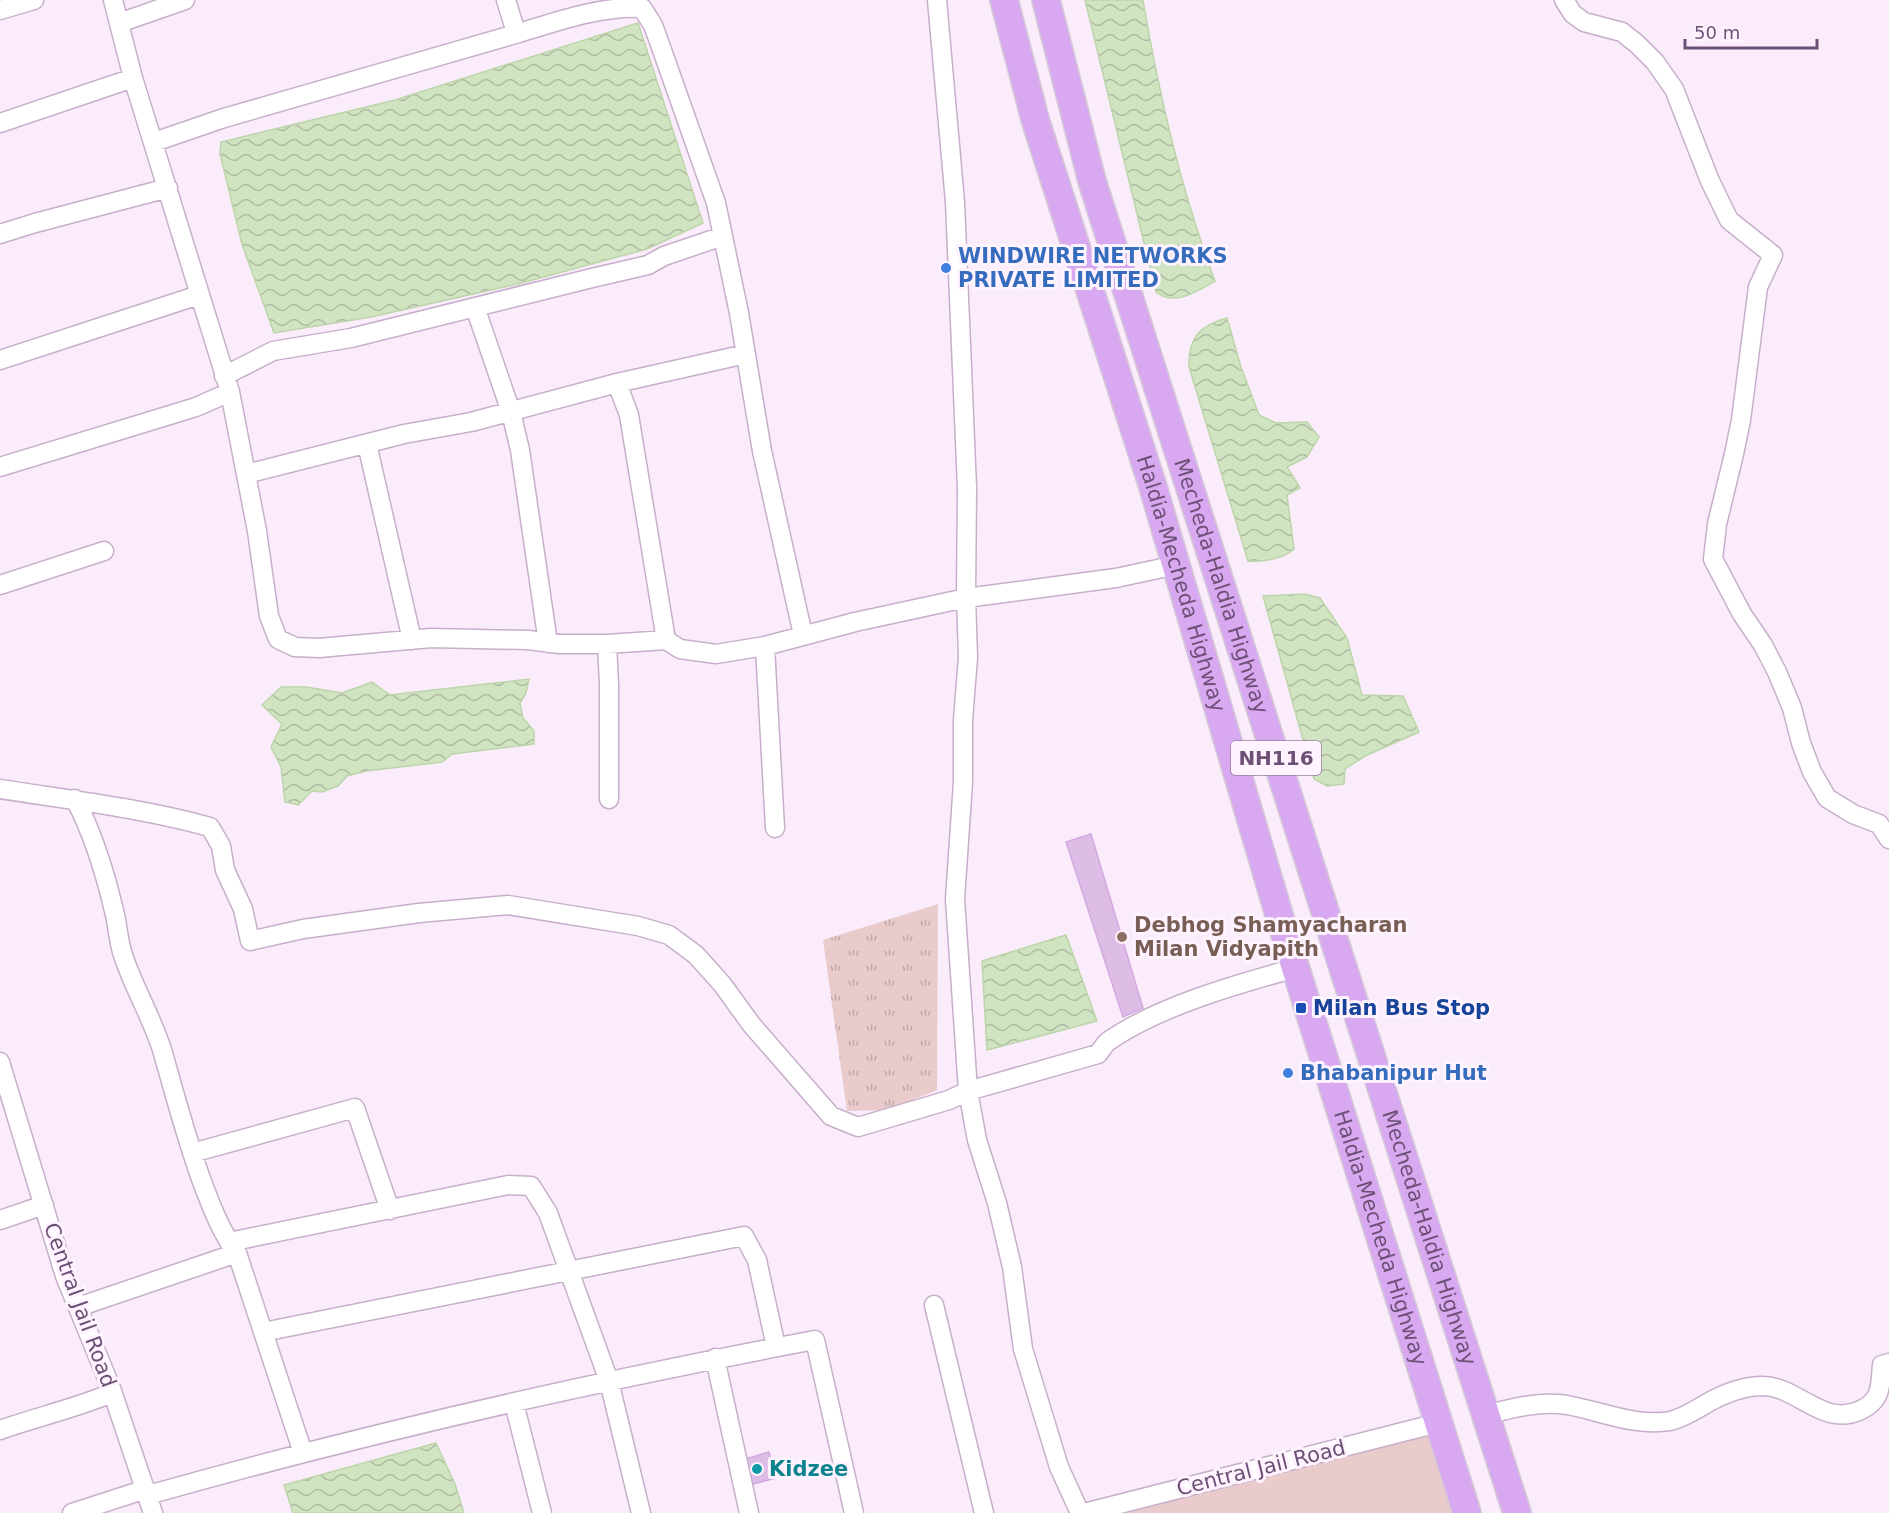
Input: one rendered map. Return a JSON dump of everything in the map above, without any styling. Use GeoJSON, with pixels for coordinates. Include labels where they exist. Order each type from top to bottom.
{"type":"FeatureCollection","features":[{"type":"Feature","properties":{"kind":"highway","name":"Haldia-Mecheda Highway"},"geometry":{"type":"LineString","coordinates":[[1004,0],[1035,119],[1153,487],[1296,968],[1467,1513]]}},
{"type":"Feature","properties":{"kind":"highway","name":"Mecheda-Haldia Highway"},"geometry":{"type":"LineString","coordinates":[[1046,0],[1092,181],[1517,1513]]}},
{"type":"Feature","properties":{"kind":"street"},"geometry":{"type":"LineString","coordinates":[[0,10],[34,0]]}},
{"type":"Feature","properties":{"kind":"street"},"geometry":{"type":"LineString","coordinates":[[113,0],[133,78],[227,384],[257,531],[269,616],[278,639],[295,647],[319,648],[460,638],[607,644],[666,640],[680,649],[716,654],[765,646],[855,622],[966,598],[1116,579],[1176,565]]}},
{"type":"Feature","properties":{"kind":"street"},"geometry":{"type":"LineString","coordinates":[[119,23],[185,0]]}},
{"type":"Feature","properties":{"kind":"street"},"geometry":{"type":"LineString","coordinates":[[506,0],[519,33]]}},
{"type":"Feature","properties":{"kind":"street"},"geometry":{"type":"LineString","coordinates":[[937,0],[955,202],[967,488],[968,657],[955,899],[968,1092],[977,1140],[997,1203],[1012,1267],[1023,1348],[1059,1467],[1082,1513]]}},
{"type":"Feature","properties":{"kind":"street"},"geometry":{"type":"LineString","coordinates":[[1564,0],[1573,14],[1584,22],[1622,32],[1654,62],[1674,89],[1710,181],[1729,220],[1773,255],[1758,287],[1741,420],[1717,524],[1713,559],[1777,672],[1792,708],[1801,743],[1812,772],[1827,798],[1853,814],[1879,824],[1889,839]]}},
{"type":"Feature","properties":{"kind":"street"},"geometry":{"type":"LineString","coordinates":[[154,142],[224,118],[519,33],[589,14],[624,7],[642,8],[653,26],[716,203],[746,354],[762,451],[803,635]]}},
{"type":"Feature","properties":{"kind":"street"},"geometry":{"type":"LineString","coordinates":[[0,123],[133,78]]}},
{"type":"Feature","properties":{"kind":"street"},"geometry":{"type":"LineString","coordinates":[[0,234],[168,188]]}},
{"type":"Feature","properties":{"kind":"street"},"geometry":{"type":"LineString","coordinates":[[0,467],[196,406],[273,351],[351,338],[648,265],[684,249],[723,236]]}},
{"type":"Feature","properties":{"kind":"street"},"geometry":{"type":"LineString","coordinates":[[0,360],[199,295]]}},
{"type":"Feature","properties":{"kind":"street"},"geometry":{"type":"LineString","coordinates":[[476,307],[511,412],[520,450],[548,643]]}},
{"type":"Feature","properties":{"kind":"street"},"geometry":{"type":"LineString","coordinates":[[246,474],[746,354]]}},
{"type":"Feature","properties":{"kind":"street"},"geometry":{"type":"LineString","coordinates":[[618,383],[629,415],[666,640]]}},
{"type":"Feature","properties":{"kind":"street"},"geometry":{"type":"LineString","coordinates":[[367,444],[412,640]]}},
{"type":"Feature","properties":{"kind":"street"},"geometry":{"type":"LineString","coordinates":[[0,585],[104,551]]}},
{"type":"Feature","properties":{"kind":"street"},"geometry":{"type":"LineString","coordinates":[[607,644],[609,799]]}},
{"type":"Feature","properties":{"kind":"street"},"geometry":{"type":"LineString","coordinates":[[765,646],[774,828]]}},
{"type":"Feature","properties":{"kind":"street"},"geometry":{"type":"LineString","coordinates":[[0,789],[75,799],[169,816],[210,827],[221,846],[225,870],[243,909],[250,941],[303,929],[419,913],[508,906],[638,926],[669,936],[696,955],[722,984],[751,1024],[831,1116],[858,1127],[1098,1054],[1108,1041],[1155,1016],[1203,997],[1296,968]]}},
{"type":"Feature","properties":{"kind":"street"},"geometry":{"type":"LineString","coordinates":[[75,799],[88,824],[103,868],[123,954],[162,1051],[192,1153],[213,1211],[233,1248],[303,1453]]}},
{"type":"Feature","properties":{"kind":"street","name":"Central Jail Road"},"geometry":{"type":"LineString","coordinates":[[0,1062],[8,1113],[44,1205],[65,1276],[112,1393],[153,1513]]}},
{"type":"Feature","properties":{"kind":"street"},"geometry":{"type":"LineString","coordinates":[[192,1153],[355,1108],[390,1210]]}},
{"type":"Feature","properties":{"kind":"street"},"geometry":{"type":"LineString","coordinates":[[78,1307],[233,1248],[390,1210],[508,1185],[531,1186],[548,1213],[609,1381],[641,1513]]}},
{"type":"Feature","properties":{"kind":"street"},"geometry":{"type":"LineString","coordinates":[[0,1220],[44,1205]]}},
{"type":"Feature","properties":{"kind":"street"},"geometry":{"type":"LineString","coordinates":[[263,1332],[744,1236],[757,1260],[776,1347]]}},
{"type":"Feature","properties":{"kind":"street"},"geometry":{"type":"LineString","coordinates":[[934,1305],[984,1513]]}},
{"type":"Feature","properties":{"kind":"street"},"geometry":{"type":"LineString","coordinates":[[72,1513],[303,1453],[514,1403],[715,1358],[815,1340],[854,1513]]}},
{"type":"Feature","properties":{"kind":"street"},"geometry":{"type":"LineString","coordinates":[[715,1358],[749,1513]]}},
{"type":"Feature","properties":{"kind":"street"},"geometry":{"type":"LineString","coordinates":[[1486,1415],[1532,1404],[1546,1404],[1567,1405],[1639,1421],[1665,1421],[1693,1412],[1728,1394],[1762,1386],[1775,1387],[1815,1408],[1844,1416],[1871,1405],[1877,1397],[1882,1365],[1889,1363]]}},
{"type":"Feature","properties":{"kind":"street"},"geometry":{"type":"LineString","coordinates":[[0,1430],[52,1412],[82,1406],[112,1393]]}},
{"type":"Feature","properties":{"kind":"street"},"geometry":{"type":"LineString","coordinates":[[514,1403],[542,1513]]}},
{"type":"Feature","properties":{"kind":"street","name":"Central Jail Road"},"geometry":{"type":"LineString","coordinates":[[1082,1513],[1438,1423]]}},
{"type":"Feature","properties":{"kind":"green space"},"geometry":{"type":"Polygon","coordinates":[[[938,904],[937,1090],[888,1110],[847,1111],[823,940],[938,904]]]}},
{"type":"Feature","properties":{"kind":"green space"},"geometry":{"type":"Polygon","coordinates":[[[1438,1423],[1467,1513],[1084,1513],[1438,1423]]]}},
{"type":"Feature","properties":{"kind":"water"},"geometry":{"type":"Polygon","coordinates":[[[1085,0],[1143,0],[1156,71],[1181,178],[1215,281],[1186,296],[1171,298],[1156,292],[1085,0]]]}},
{"type":"Feature","properties":{"kind":"water"},"geometry":{"type":"Polygon","coordinates":[[[638,23],[703,223],[647,249],[518,284],[371,317],[274,333],[242,244],[220,154],[221,142],[395,100],[638,23]]]}},
{"type":"Feature","properties":{"kind":"water"},"geometry":{"type":"Polygon","coordinates":[[[1227,318],[1241,367],[1259,415],[1276,423],[1307,422],[1319,437],[1307,457],[1287,467],[1300,488],[1287,495],[1294,549],[1284,555],[1266,560],[1248,561],[1189,367],[1191,348],[1198,334],[1210,325],[1227,318]]]}},
{"type":"Feature","properties":{"kind":"water"},"geometry":{"type":"Polygon","coordinates":[[[1304,594],[1320,598],[1347,638],[1362,695],[1403,696],[1419,732],[1365,756],[1345,769],[1344,784],[1327,786],[1314,779],[1263,596],[1304,594]]]}},
{"type":"Feature","properties":{"kind":"water"},"geometry":{"type":"Polygon","coordinates":[[[529,679],[526,693],[520,703],[523,718],[534,731],[534,744],[452,754],[442,762],[366,771],[347,776],[338,786],[322,792],[312,791],[298,805],[285,802],[281,767],[271,747],[282,724],[262,705],[281,687],[306,687],[342,693],[372,682],[390,695],[529,679]]]}},
{"type":"Feature","properties":{"kind":"water"},"geometry":{"type":"Polygon","coordinates":[[[1066,935],[1097,1021],[987,1050],[982,961],[1066,935]]]}},
{"type":"Feature","properties":{"kind":"water"},"geometry":{"type":"Polygon","coordinates":[[[436,1443],[455,1484],[464,1513],[293,1513],[284,1485],[436,1443]]]}},
{"type":"Feature","properties":{"kind":"building","name":"Debhog Shamyacharan Milan Vidyapith"},"geometry":{"type":"Polygon","coordinates":[[[1091,834],[1143,1008],[1123,1017],[1066,842],[1091,834]]]}},
{"type":"Feature","properties":{"kind":"building","name":"Kidzee"},"geometry":{"type":"Polygon","coordinates":[[[769,1452],[776,1478],[743,1487],[738,1461],[769,1452]]]}},
{"type":"Feature","properties":{"kind":"place","name":"WINDWIRE NETWORKS PRIVATE LIMITED"},"geometry":{"type":"Point","coordinates":[946,268]}},
{"type":"Feature","properties":{"kind":"place","name":"Debhog Shamyacharan Milan Vidyapith"},"geometry":{"type":"Point","coordinates":[1122,937]}},
{"type":"Feature","properties":{"kind":"place","name":"Milan Bus Stop"},"geometry":{"type":"Point","coordinates":[1301,1008]}},
{"type":"Feature","properties":{"kind":"place","name":"Bhabanipur Hut"},"geometry":{"type":"Point","coordinates":[1288,1073]}},
{"type":"Feature","properties":{"kind":"place","name":"Kidzee"},"geometry":{"type":"Point","coordinates":[757,1469]}}]}
